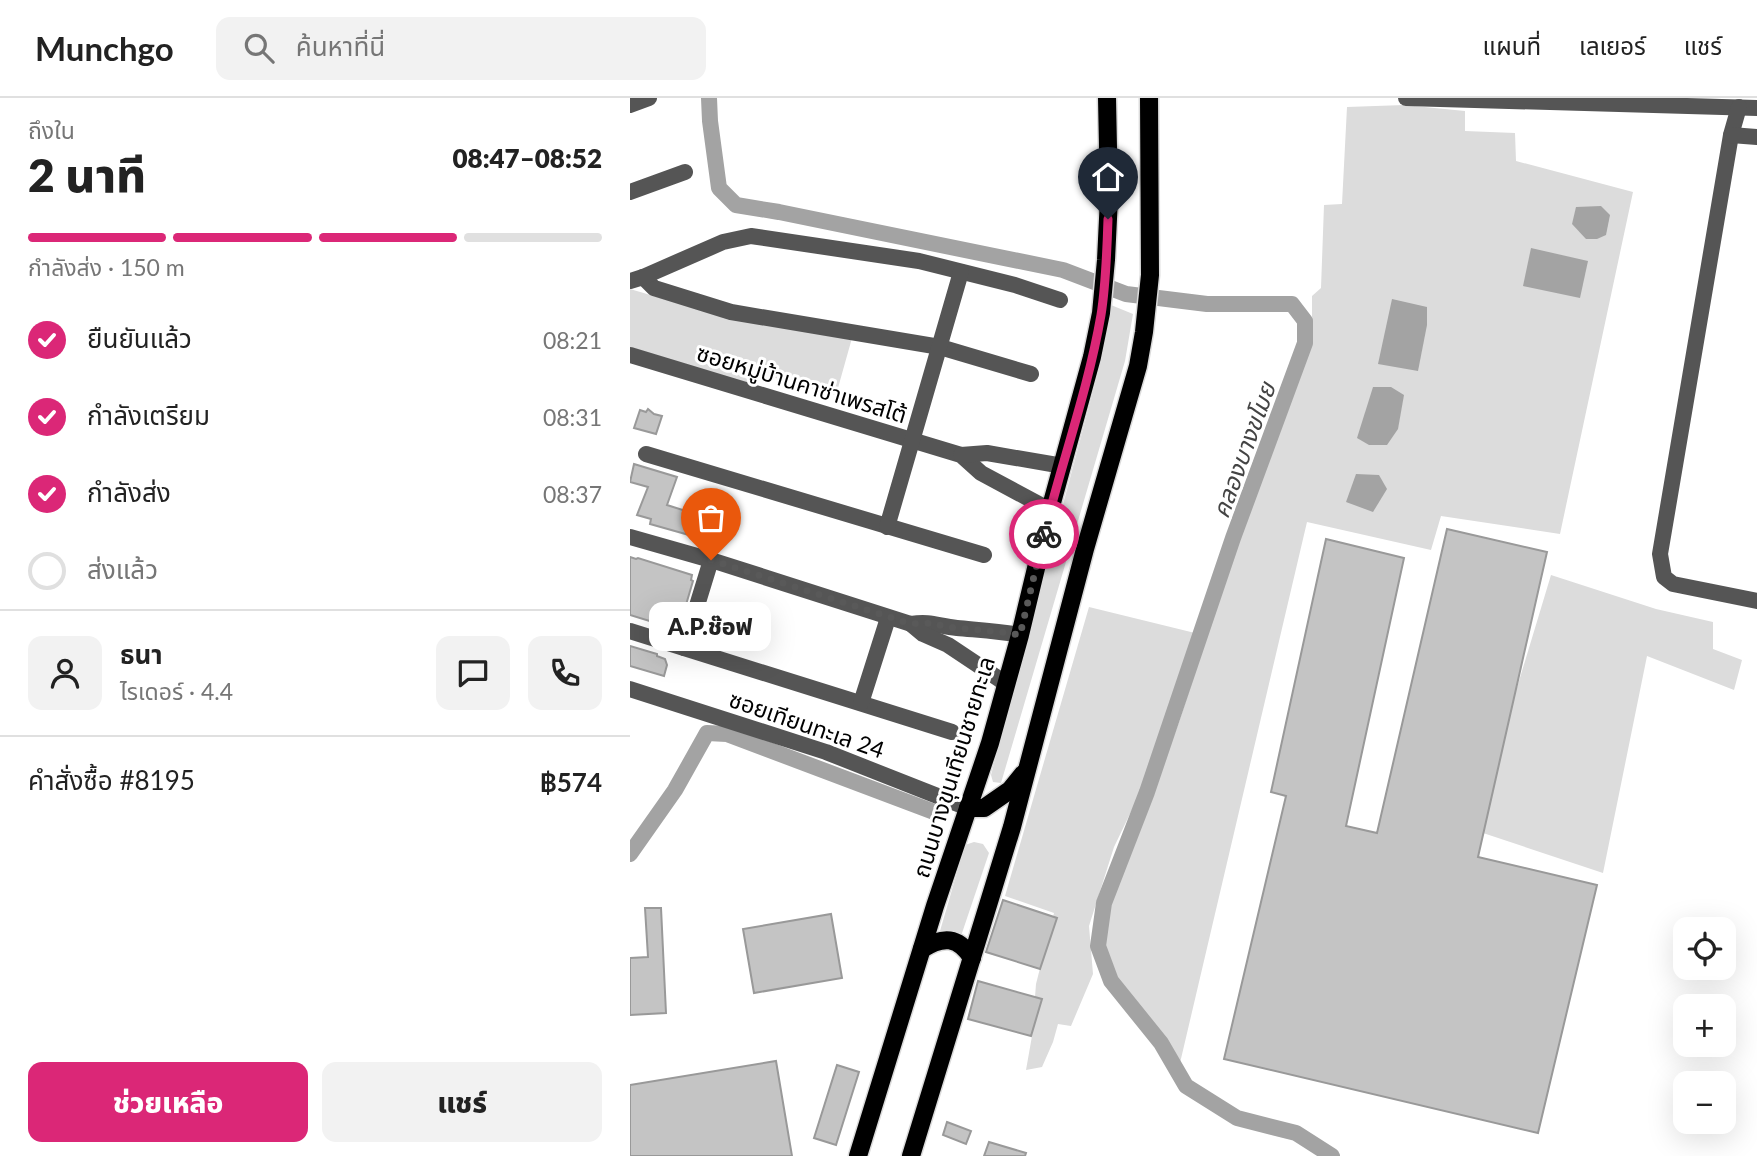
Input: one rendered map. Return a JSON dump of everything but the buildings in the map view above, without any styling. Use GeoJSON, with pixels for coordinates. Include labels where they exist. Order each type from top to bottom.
{"type":"FeatureCollection","features":[{"type":"Feature","properties":{"kind":"main road","name":"ถนนบางขุนเทียนชายทะเล"},"geometry":{"type":"LineString","coordinates":[[858,1156],[990,743],[1020,635],[1050,510],[1093,357],[1107,260],[1107,98]]}},
{"type":"Feature","properties":{"kind":"main road"},"geometry":{"type":"LineString","coordinates":[[911,1156],[1012,827],[1085,549],[1138,366],[1150,275],[1149,98]]}},
{"type":"Feature","properties":{"kind":"main road"},"geometry":{"type":"LineString","coordinates":[[968,808],[985,808],[1010,790],[1028,768]]}},
{"type":"Feature","properties":{"kind":"main road"},"geometry":{"type":"LineString","coordinates":[[922,949],[947,939],[966,949],[972,958]]}},
{"type":"Feature","properties":{"kind":"street"},"geometry":{"type":"LineString","coordinates":[[630,105],[649,98]]}},
{"type":"Feature","properties":{"kind":"street"},"geometry":{"type":"LineString","coordinates":[[1406,98],[1757,108]]}},
{"type":"Feature","properties":{"kind":"street"},"geometry":{"type":"LineString","coordinates":[[1739,107],[1731,135],[1660,554],[1664,578],[1673,584],[1757,601]]}},
{"type":"Feature","properties":{"kind":"street"},"geometry":{"type":"LineString","coordinates":[[1731,135],[1757,137]]}},
{"type":"Feature","properties":{"kind":"street"},"geometry":{"type":"LineString","coordinates":[[630,192],[685,172]]}},
{"type":"Feature","properties":{"kind":"street"},"geometry":{"type":"LineString","coordinates":[[636,279],[723,242],[751,236],[919,261],[1015,285],[1060,300]]}},
{"type":"Feature","properties":{"kind":"street"},"geometry":{"type":"LineString","coordinates":[[887,527],[961,272]]}},
{"type":"Feature","properties":{"kind":"street"},"geometry":{"type":"LineString","coordinates":[[636,279],[654,288],[731,312],[940,347],[1031,374]]}},
{"type":"Feature","properties":{"kind":"street","name":"ซอยหมู่บ้านคาซ่าเพรสโต้"},"geometry":{"type":"LineString","coordinates":[[630,355],[961,455],[987,453],[1063,466]]}},
{"type":"Feature","properties":{"kind":"street"},"geometry":{"type":"LineString","coordinates":[[646,454],[984,555]]}},
{"type":"Feature","properties":{"kind":"street","name":"ซอยหมู่บ้านคาซ่าเพรสโต้"},"geometry":{"type":"LineString","coordinates":[[961,455],[981,473],[1050,510]]}},
{"type":"Feature","properties":{"kind":"street"},"geometry":{"type":"LineString","coordinates":[[1008,488],[1017,458]]}},
{"type":"Feature","properties":{"kind":"street"},"geometry":{"type":"LineString","coordinates":[[630,537],[911,624],[926,622],[954,628],[1020,635]]}},
{"type":"Feature","properties":{"kind":"street"},"geometry":{"type":"LineString","coordinates":[[684,648],[711,560]]}},
{"type":"Feature","properties":{"kind":"street"},"geometry":{"type":"LineString","coordinates":[[861,703],[888,618]]}},
{"type":"Feature","properties":{"kind":"street"},"geometry":{"type":"LineString","coordinates":[[911,624],[1005,683]]}},
{"type":"Feature","properties":{"kind":"street"},"geometry":{"type":"LineString","coordinates":[[966,657],[975,629]]}},
{"type":"Feature","properties":{"kind":"street"},"geometry":{"type":"LineString","coordinates":[[630,631],[952,732]]}},
{"type":"Feature","properties":{"kind":"street","name":"ซอยเทียนทะเล 24"},"geometry":{"type":"LineString","coordinates":[[630,689],[826,752],[968,808]]}},
{"type":"Feature","properties":{"kind":"shaded area"},"geometry":{"type":"Polygon","coordinates":[[[1404,105],[1465,111],[1465,131],[1515,133],[1516,161],[1633,192],[1560,534],[1441,516],[1431,550],[1307,522],[1180,1063],[1166,1039],[1117,978],[1103,946],[1108,908],[1179,722],[1230,565],[1305,358],[1312,329],[1312,296],[1321,288],[1324,205],[1342,204],[1347,107],[1404,105]]]}},
{"type":"Feature","properties":{"kind":"shaded area"},"geometry":{"type":"Polygon","coordinates":[[[1601,206],[1610,215],[1606,235],[1597,239],[1586,239],[1572,224],[1576,207],[1601,206]]]}},
{"type":"Feature","properties":{"kind":"shaded area"},"geometry":{"type":"Polygon","coordinates":[[[1531,248],[1588,261],[1580,298],[1523,286],[1531,248]]]}},
{"type":"Feature","properties":{"kind":"shaded area"},"geometry":{"type":"Polygon","coordinates":[[[630,289],[681,304],[852,338],[836,395],[761,374],[756,386],[630,347],[630,289]]]}},
{"type":"Feature","properties":{"kind":"shaded area"},"geometry":{"type":"Polygon","coordinates":[[[1392,299],[1427,307],[1427,325],[1418,371],[1378,364],[1392,299]]]}},
{"type":"Feature","properties":{"kind":"shaded area"},"geometry":{"type":"Polygon","coordinates":[[[1111,305],[1133,314],[1125,361],[1001,783],[993,782],[991,775],[1098,373],[1111,305]]]}},
{"type":"Feature","properties":{"kind":"shaded area"},"geometry":{"type":"Polygon","coordinates":[[[1373,387],[1391,387],[1404,395],[1398,429],[1387,445],[1369,445],[1357,438],[1373,387]]]}},
{"type":"Feature","properties":{"kind":"shaded area"},"geometry":{"type":"Polygon","coordinates":[[[1356,474],[1379,475],[1387,489],[1373,512],[1346,502],[1356,474]]]}},
{"type":"Feature","properties":{"kind":"shaded area"},"geometry":{"type":"Polygon","coordinates":[[[1551,575],[1656,609],[1713,622],[1713,649],[1742,660],[1734,690],[1647,656],[1603,873],[1474,830],[1551,575]]]}},
{"type":"Feature","properties":{"kind":"shaded area"},"geometry":{"type":"Polygon","coordinates":[[[1089,607],[1195,633],[1140,793],[1114,847],[1089,926],[1093,974],[1071,1026],[1058,1024],[1042,1067],[1026,1070],[1036,984],[1054,913],[1005,896],[1089,607]]]}},
{"type":"Feature","properties":{"kind":"shaded area"},"geometry":{"type":"Polygon","coordinates":[[[974,842],[983,844],[989,853],[961,936],[955,932],[940,931],[965,845],[974,842]]]}},
{"type":"Feature","properties":{"kind":"waterway","name":"คลองบางขโมย"},"geometry":{"type":"LineString","coordinates":[[709,98],[719,188],[736,205],[1063,270],[1126,294],[1207,304],[1292,304],[1305,321],[1305,343],[1233,538],[1147,792],[1104,903],[1098,946],[1111,981],[1161,1043],[1186,1086],[1237,1118],[1296,1133],[1332,1156]]}},
{"type":"Feature","properties":{"kind":"waterway"},"geometry":{"type":"LineString","coordinates":[[630,854],[675,790],[707,733],[727,734],[934,812]]}},
{"type":"Feature","properties":{"kind":"way so far"},"geometry":{"type":"LineString","coordinates":[[711,560],[911,624],[926,622],[954,628],[993,630],[1020,635],[1044,534]]}},
{"type":"Feature","properties":{"kind":"place","name":"A.P.ช๊อฟ"},"geometry":{"type":"Point","coordinates":[711,560]}},
{"type":"Feature","properties":{"kind":"route"},"geometry":{"type":"LineString","coordinates":[[1044,534],[1093,357],[1107,260],[1108,219]]}}]}
